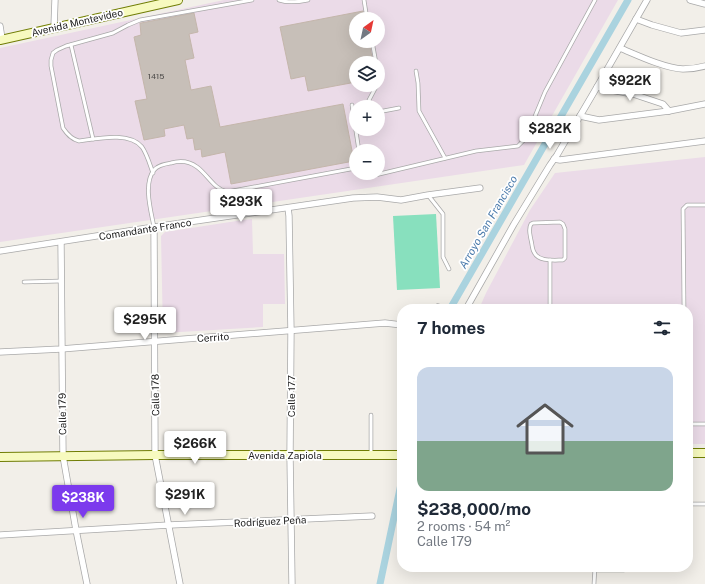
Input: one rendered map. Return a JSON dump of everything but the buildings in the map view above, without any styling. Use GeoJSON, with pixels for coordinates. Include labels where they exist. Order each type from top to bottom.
{"type":"FeatureCollection","features":[{"type":"Feature","properties":{"kind":"main road","name":"Avenida Montevideo"},"geometry":{"type":"LineString","coordinates":[[1,39],[178,0]]}},
{"type":"Feature","properties":{"kind":"main road"},"geometry":{"type":"LineString","coordinates":[[693,453],[705,453]]}},
{"type":"Feature","properties":{"kind":"main road","name":"Avenida Zapiola"},"geometry":{"type":"LineString","coordinates":[[0,457],[156,455],[397,456]]}},
{"type":"Feature","properties":{"kind":"street"},"geometry":{"type":"LineString","coordinates":[[54,27],[55,0]]}},
{"type":"Feature","properties":{"kind":"street"},"geometry":{"type":"LineString","coordinates":[[469,304],[514,224],[580,116],[647,0]]}},
{"type":"Feature","properties":{"kind":"street"},"geometry":{"type":"LineString","coordinates":[[690,0],[705,4]]}},
{"type":"Feature","properties":{"kind":"street"},"geometry":{"type":"LineString","coordinates":[[636,19],[681,33],[705,30]]}},
{"type":"Feature","properties":{"kind":"street"},"geometry":{"type":"LineString","coordinates":[[0,26],[1,39]]}},
{"type":"Feature","properties":{"kind":"street"},"geometry":{"type":"LineString","coordinates":[[620,48],[675,68],[684,69],[705,66]]}},
{"type":"Feature","properties":{"kind":"street"},"geometry":{"type":"LineString","coordinates":[[597,87],[633,94],[663,104],[669,111]]}},
{"type":"Feature","properties":{"kind":"street"},"geometry":{"type":"LineString","coordinates":[[580,116],[599,120],[669,111],[705,104]]}},
{"type":"Feature","properties":{"kind":"street"},"geometry":{"type":"LineString","coordinates":[[554,159],[568,160],[705,142]]}},
{"type":"Feature","properties":{"kind":"street","name":"Comandante Franco"},"geometry":{"type":"LineString","coordinates":[[0,250],[353,198],[377,197],[401,200],[480,188]]}},
{"type":"Feature","properties":{"kind":"street","name":"Calle 177"},"geometry":{"type":"LineString","coordinates":[[288,208],[291,331],[290,456],[292,584]]}},
{"type":"Feature","properties":{"kind":"street","name":"Calle 178"},"geometry":{"type":"LineString","coordinates":[[154,227],[156,455],[180,584]]}},
{"type":"Feature","properties":{"kind":"street","name":"Calle 179"},"geometry":{"type":"LineString","coordinates":[[61,242],[63,456],[87,584]]}},
{"type":"Feature","properties":{"kind":"street","name":"Cerrito"},"geometry":{"type":"LineString","coordinates":[[0,352],[154,342],[385,323],[397,324]]}},
{"type":"Feature","properties":{"kind":"street","name":"Rodríguez Peña"},"geometry":{"type":"LineString","coordinates":[[0,535],[169,525],[372,516]]}},
{"type":"Feature","properties":{"kind":"lane"},"geometry":{"type":"LineString","coordinates":[[153,173],[142,147],[137,143],[115,137],[79,141],[69,136],[63,128],[51,66],[51,60],[54,53],[57,50],[71,45],[113,33],[140,20],[252,0]]}},
{"type":"Feature","properties":{"kind":"lane"},"geometry":{"type":"LineString","coordinates":[[279,0],[292,2],[308,0]]}},
{"type":"Feature","properties":{"kind":"lane"},"geometry":{"type":"LineString","coordinates":[[364,0],[366,12]]}},
{"type":"Feature","properties":{"kind":"lane"},"geometry":{"type":"LineString","coordinates":[[385,173],[476,151],[518,146],[526,138],[545,92],[595,0]]}},
{"type":"Feature","properties":{"kind":"lane"},"geometry":{"type":"LineString","coordinates":[[71,45],[93,139]]}},
{"type":"Feature","properties":{"kind":"lane"},"geometry":{"type":"LineString","coordinates":[[416,71],[419,111],[445,158]]}},
{"type":"Feature","properties":{"kind":"lane"},"geometry":{"type":"LineString","coordinates":[[385,111],[399,108]]}},
{"type":"Feature","properties":{"kind":"lane"},"geometry":{"type":"LineString","coordinates":[[154,227],[148,192],[149,180],[154,170],[159,166],[182,161],[189,162],[201,170],[218,188],[227,192],[349,169]]}},
{"type":"Feature","properties":{"kind":"lane"},"geometry":{"type":"LineString","coordinates":[[428,195],[443,214],[443,257],[449,268]]}},
{"type":"Feature","properties":{"kind":"lane"},"geometry":{"type":"LineString","coordinates":[[684,304],[683,209],[687,205],[705,205]]}},
{"type":"Feature","properties":{"kind":"lane"},"geometry":{"type":"LineString","coordinates":[[560,222],[564,226],[565,258],[563,260],[550,260],[542,259],[534,253],[529,229],[533,223],[560,222]]}},
{"type":"Feature","properties":{"kind":"lane"},"geometry":{"type":"LineString","coordinates":[[550,260],[550,304]]}},
{"type":"Feature","properties":{"kind":"lane"},"geometry":{"type":"LineString","coordinates":[[24,282],[61,281]]}},
{"type":"Feature","properties":{"kind":"lane"},"geometry":{"type":"LineString","coordinates":[[371,415],[371,456]]}},
{"type":"Feature","properties":{"kind":"lane"},"geometry":{"type":"LineString","coordinates":[[693,424],[705,424]]}},
{"type":"Feature","properties":{"kind":"lane"},"geometry":{"type":"LineString","coordinates":[[693,504],[705,504]]}},
{"type":"Feature","properties":{"kind":"lane"},"geometry":{"type":"LineString","coordinates":[[594,584],[595,572]]}},
{"type":"Feature","properties":{"kind":"shaded area"},"geometry":{"type":"Polygon","coordinates":[[[224,0],[618,0],[524,165],[0,242],[0,48],[224,0]]]}},
{"type":"Feature","properties":{"kind":"shaded area"},"geometry":{"type":"Polygon","coordinates":[[[705,157],[705,444],[693,444],[693,304],[481,304],[530,210],[555,173],[705,157]]]}},
{"type":"Feature","properties":{"kind":"shaded area"},"geometry":{"type":"Polygon","coordinates":[[[252,219],[253,254],[284,254],[285,304],[263,304],[263,327],[163,333],[161,236],[165,232],[252,219]]]}},
{"type":"Feature","properties":{"kind":"green space"},"geometry":{"type":"Polygon","coordinates":[[[436,214],[440,288],[397,290],[393,216],[436,214]]]}},
{"type":"Feature","properties":{"kind":"waterway","name":"Arroyo San Francisco"},"geometry":{"type":"LineString","coordinates":[[453,304],[628,0]]}},
{"type":"Feature","properties":{"kind":"waterway","name":"Arroyo San Francisco"},"geometry":{"type":"LineString","coordinates":[[380,584],[397,503]]}}]}
